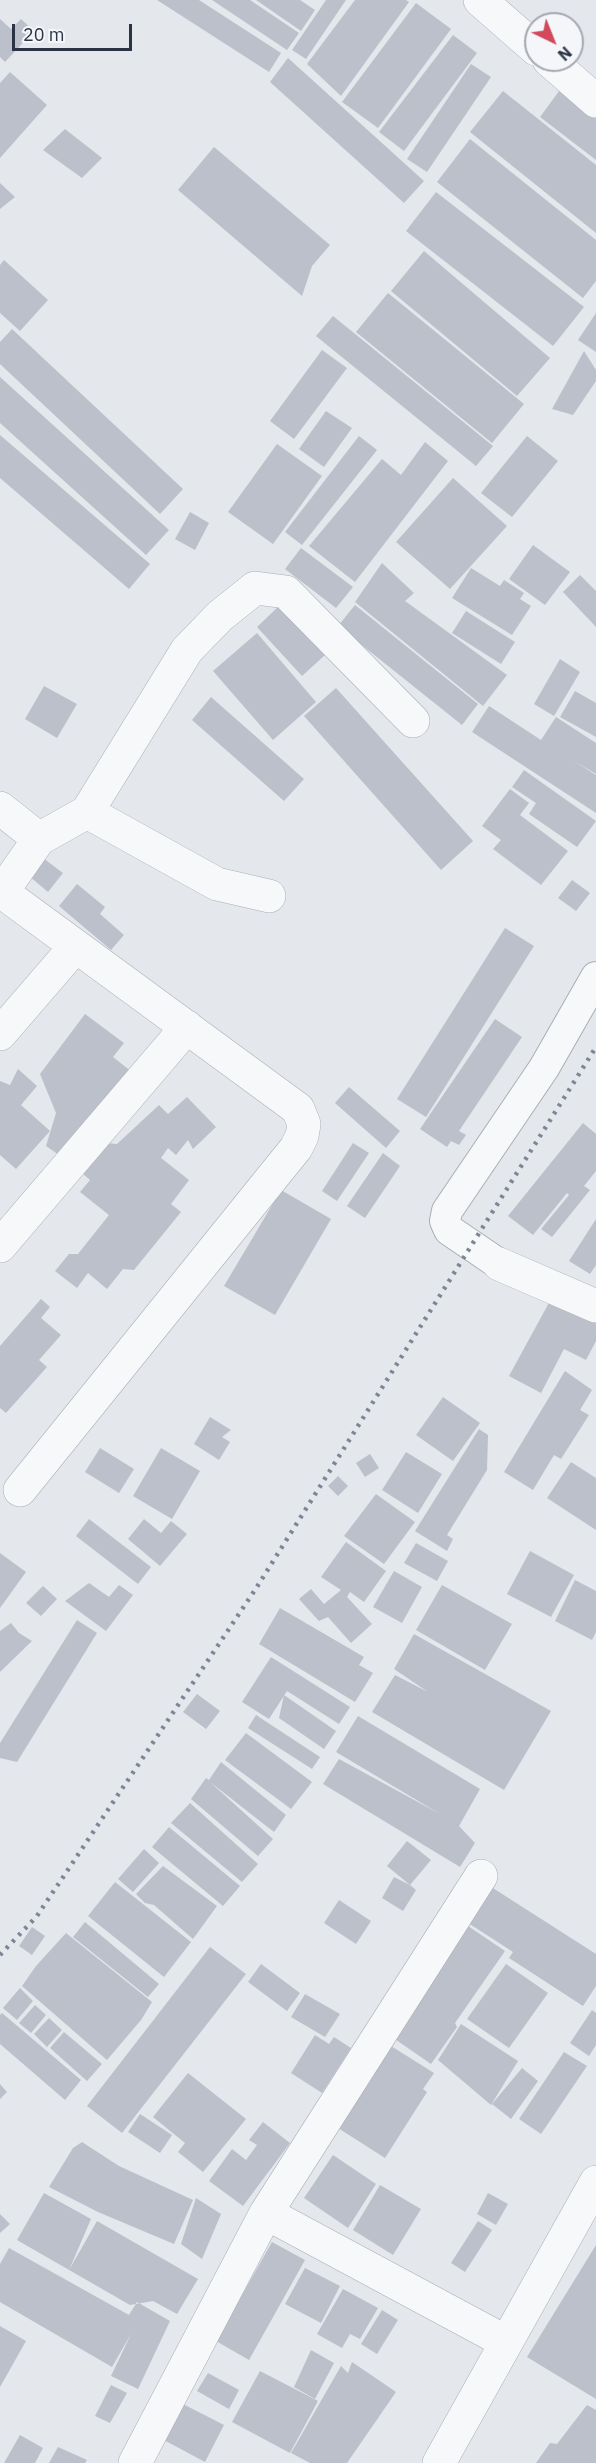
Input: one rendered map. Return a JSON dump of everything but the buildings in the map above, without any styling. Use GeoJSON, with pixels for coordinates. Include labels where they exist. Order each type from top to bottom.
{"type":"FeatureCollection","features":[{"type":"Feature","properties":{"kind":"street"},"geometry":{"type":"LineString","coordinates":[[480,0],[524,38]]}},
{"type":"Feature","properties":{"kind":"street"},"geometry":{"type":"LineString","coordinates":[[563,72],[596,100]]}},
{"type":"Feature","properties":{"kind":"street"},"geometry":{"type":"LineString","coordinates":[[20,1490],[296,1148],[302,1136],[304,1124],[298,1109],[1,891],[39,839],[87,812],[186,650],[220,616],[255,588],[286,592],[413,721]]}},
{"type":"Feature","properties":{"kind":"street"},"geometry":{"type":"LineString","coordinates":[[0,808],[39,839]]}},
{"type":"Feature","properties":{"kind":"street"},"geometry":{"type":"LineString","coordinates":[[87,812],[218,884],[270,896]]}},
{"type":"Feature","properties":{"kind":"street"},"geometry":{"type":"LineString","coordinates":[[0,1034],[75,947]]}},
{"type":"Feature","properties":{"kind":"street"},"geometry":{"type":"LineString","coordinates":[[596,977],[544,1068],[447,1211],[445,1221],[449,1230],[499,1264],[596,1306]]}},
{"type":"Feature","properties":{"kind":"street"},"geometry":{"type":"LineString","coordinates":[[0,1246],[187,1027]]}},
{"type":"Feature","properties":{"kind":"street"},"geometry":{"type":"LineString","coordinates":[[135,2463],[266,2213],[481,1875]]}},
{"type":"Feature","properties":{"kind":"street"},"geometry":{"type":"LineString","coordinates":[[439,2463],[596,2182]]}},
{"type":"Feature","properties":{"kind":"street"},"geometry":{"type":"LineString","coordinates":[[266,2213],[506,2342]]}},
{"type":"Feature","properties":{"kind":"railway"},"geometry":{"type":"LineString","coordinates":[[0,1955],[37,1916],[255,1590],[596,1047]]}}]}
